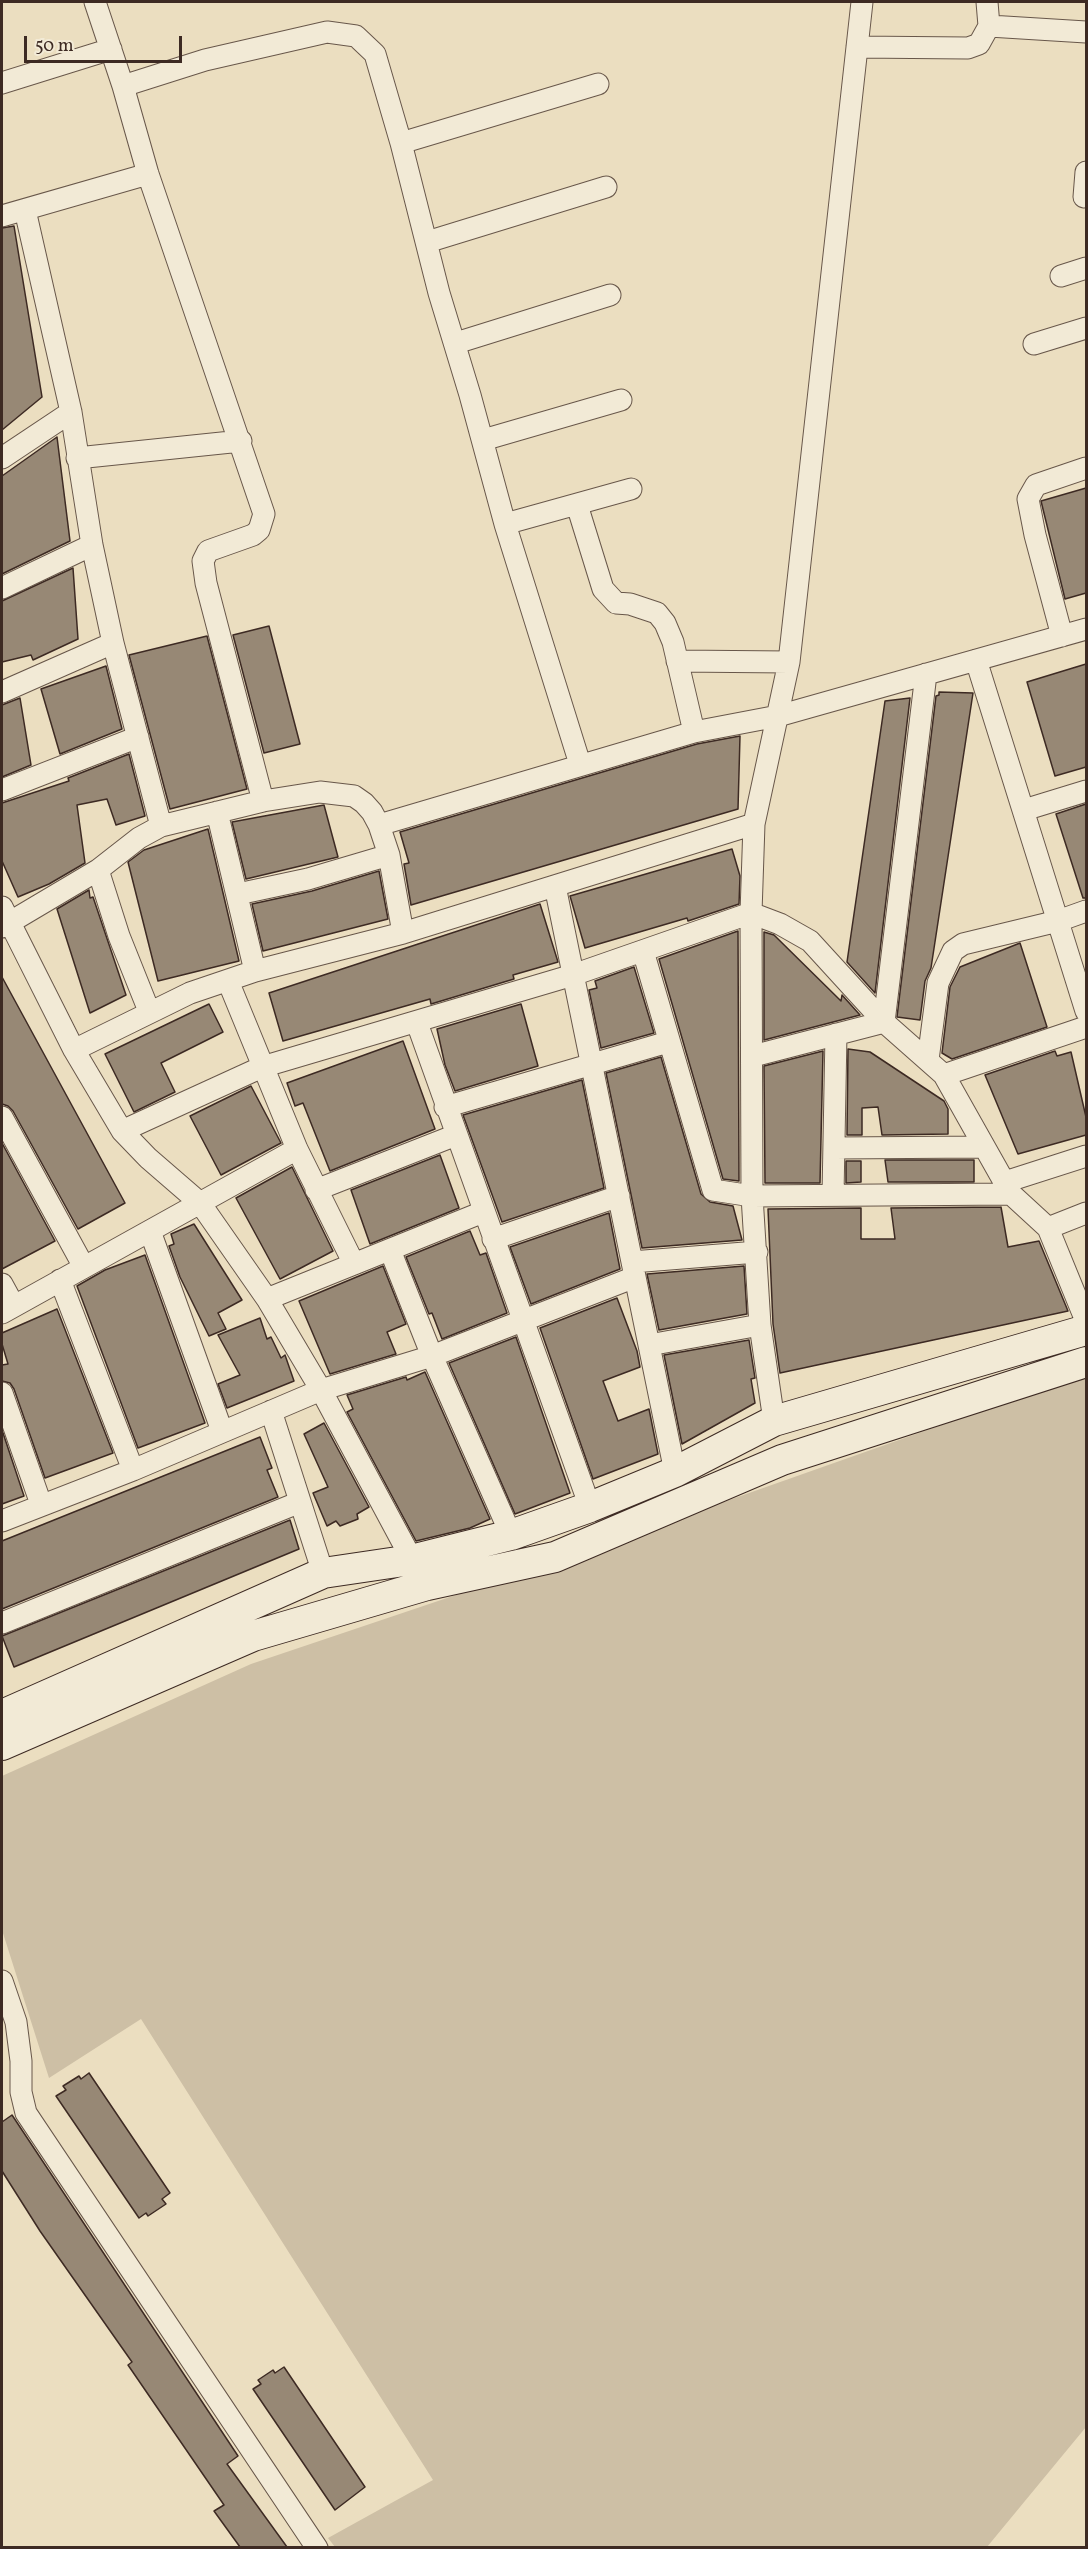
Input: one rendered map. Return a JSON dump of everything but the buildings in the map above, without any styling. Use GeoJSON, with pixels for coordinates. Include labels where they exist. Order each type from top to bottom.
{"type":"FeatureCollection","features":[{"type":"Feature","properties":{"kind":"street"},"geometry":{"type":"LineString","coordinates":[[95,2],[123,86],[148,174],[241,441],[264,514],[262,523],[253,535],[208,551],[203,561],[206,583],[263,801]]}},
{"type":"Feature","properties":{"kind":"street"},"geometry":{"type":"LineString","coordinates":[[774,1421],[760,1325],[752,1196],[751,913],[754,824],[789,662],[862,2]]}},
{"type":"Feature","properties":{"kind":"street"},"geometry":{"type":"LineString","coordinates":[[857,47],[968,48],[979,44],[989,26],[987,2]]}},
{"type":"Feature","properties":{"kind":"street"},"geometry":{"type":"LineString","coordinates":[[989,26],[1086,32]]}},
{"type":"Feature","properties":{"kind":"street"},"geometry":{"type":"LineString","coordinates":[[123,86],[205,60],[327,32],[356,36],[375,54],[401,143],[439,293],[456,343],[505,524],[580,764]]}},
{"type":"Feature","properties":{"kind":"street"},"geometry":{"type":"LineString","coordinates":[[2,84],[111,50]]}},
{"type":"Feature","properties":{"kind":"street"},"geometry":{"type":"LineString","coordinates":[[401,143],[598,84]]}},
{"type":"Feature","properties":{"kind":"street"},"geometry":{"type":"LineString","coordinates":[[1084,197],[1086,172]]}},
{"type":"Feature","properties":{"kind":"street"},"geometry":{"type":"LineString","coordinates":[[2,216],[148,174]]}},
{"type":"Feature","properties":{"kind":"street"},"geometry":{"type":"LineString","coordinates":[[427,242],[606,187]]}},
{"type":"Feature","properties":{"kind":"street"},"geometry":{"type":"LineString","coordinates":[[25,210],[71,412],[92,545],[113,643],[161,826]]}},
{"type":"Feature","properties":{"kind":"street"},"geometry":{"type":"LineString","coordinates":[[1061,276],[1086,268]]}},
{"type":"Feature","properties":{"kind":"street"},"geometry":{"type":"LineString","coordinates":[[456,343],[610,295]]}},
{"type":"Feature","properties":{"kind":"street"},"geometry":{"type":"LineString","coordinates":[[1034,344],[1086,328]]}},
{"type":"Feature","properties":{"kind":"street"},"geometry":{"type":"LineString","coordinates":[[483,440],[621,400]]}},
{"type":"Feature","properties":{"kind":"street"},"geometry":{"type":"LineString","coordinates":[[2,458],[71,412]]}},
{"type":"Feature","properties":{"kind":"street"},"geometry":{"type":"LineString","coordinates":[[78,458],[241,441]]}},
{"type":"Feature","properties":{"kind":"street"},"geometry":{"type":"LineString","coordinates":[[1062,636],[1035,535],[1028,499],[1036,485],[1086,468]]}},
{"type":"Feature","properties":{"kind":"street"},"geometry":{"type":"LineString","coordinates":[[505,524],[631,489]]}},
{"type":"Feature","properties":{"kind":"street"},"geometry":{"type":"LineString","coordinates":[[577,505],[603,589],[616,603],[630,604],[657,613],[665,623],[677,661],[694,732]]}},
{"type":"Feature","properties":{"kind":"street"},"geometry":{"type":"LineString","coordinates":[[2,588],[92,545]]}},
{"type":"Feature","properties":{"kind":"street"},"geometry":{"type":"LineString","coordinates":[[379,825],[694,732],[778,716],[1086,629]]}},
{"type":"Feature","properties":{"kind":"street"},"geometry":{"type":"LineString","coordinates":[[2,692],[113,643]]}},
{"type":"Feature","properties":{"kind":"street"},"geometry":{"type":"LineString","coordinates":[[976,660],[1086,1011]]}},
{"type":"Feature","properties":{"kind":"street"},"geometry":{"type":"LineString","coordinates":[[677,661],[789,662]]}},
{"type":"Feature","properties":{"kind":"street"},"geometry":{"type":"LineString","coordinates":[[884,1022],[926,674]]}},
{"type":"Feature","properties":{"kind":"street"},"geometry":{"type":"LineString","coordinates":[[2,790],[138,737]]}},
{"type":"Feature","properties":{"kind":"street"},"geometry":{"type":"LineString","coordinates":[[1024,810],[1086,791]]}},
{"type":"Feature","properties":{"kind":"street"},"geometry":{"type":"LineString","coordinates":[[403,933],[388,855],[379,825],[364,803],[354,796],[320,792],[263,801],[161,826],[132,842],[98,870],[4,919],[74,1050],[122,1131],[148,1158],[200,1203],[267,1299],[321,1390],[411,1560],[427,1585]]}},
{"type":"Feature","properties":{"kind":"street"},"geometry":{"type":"LineString","coordinates":[[218,812],[255,972]]}},
{"type":"Feature","properties":{"kind":"street"},"geometry":{"type":"LineString","coordinates":[[74,1050],[149,1011],[190,993],[255,972],[403,933],[754,824]]}},
{"type":"Feature","properties":{"kind":"street"},"geometry":{"type":"LineString","coordinates":[[238,894],[309,879],[388,855]]}},
{"type":"Feature","properties":{"kind":"street"},"geometry":{"type":"LineString","coordinates":[[98,870],[119,936],[149,1011]]}},
{"type":"Feature","properties":{"kind":"street"},"geometry":{"type":"LineString","coordinates":[[555,886],[675,1472]]}},
{"type":"Feature","properties":{"kind":"street"},"geometry":{"type":"LineString","coordinates":[[928,1060],[938,983],[953,951],[963,944],[1058,921],[1086,911]]}},
{"type":"Feature","properties":{"kind":"street"},"geometry":{"type":"LineString","coordinates":[[122,1131],[262,1068],[573,975],[751,913],[780,924],[810,941],[884,1022],[944,1075],[1008,1188],[1048,1228],[1086,1321]]}},
{"type":"Feature","properties":{"kind":"street"},"geometry":{"type":"LineString","coordinates":[[643,951],[668,1042],[712,1188],[715,1191],[752,1196],[1008,1188],[1086,1156]]}},
{"type":"Feature","properties":{"kind":"street"},"geometry":{"type":"LineString","coordinates":[[228,981],[297,1149],[354,1264]]}},
{"type":"Feature","properties":{"kind":"street"},"geometry":{"type":"LineString","coordinates":[[753,1056],[884,1022]]}},
{"type":"Feature","properties":{"kind":"street"},"geometry":{"type":"LineString","coordinates":[[417,1023],[590,1508]]}},
{"type":"Feature","properties":{"kind":"street"},"geometry":{"type":"LineString","coordinates":[[944,1075],[1086,1027]]}},
{"type":"Feature","properties":{"kind":"street"},"geometry":{"type":"LineString","coordinates":[[833,1195],[836,1034]]}},
{"type":"Feature","properties":{"kind":"street"},"geometry":{"type":"LineString","coordinates":[[446,1107],[668,1042]]}},
{"type":"Feature","properties":{"kind":"street"},"geometry":{"type":"LineString","coordinates":[[2,1117],[84,1267]]}},
{"type":"Feature","properties":{"kind":"street"},"geometry":{"type":"LineString","coordinates":[[316,1190],[456,1135]]}},
{"type":"Feature","properties":{"kind":"street"},"geometry":{"type":"LineString","coordinates":[[834,1148],[983,1147]]}},
{"type":"Feature","properties":{"kind":"street"},"geometry":{"type":"LineString","coordinates":[[2,1284],[8,1310],[297,1149]]}},
{"type":"Feature","properties":{"kind":"street"},"geometry":{"type":"LineString","coordinates":[[493,1239],[619,1196]]}},
{"type":"Feature","properties":{"kind":"street"},"geometry":{"type":"LineString","coordinates":[[267,1299],[483,1212]]}},
{"type":"Feature","properties":{"kind":"street"},"geometry":{"type":"LineString","coordinates":[[1048,1228],[1086,1214]]}},
{"type":"Feature","properties":{"kind":"street"},"geometry":{"type":"LineString","coordinates":[[150,1231],[222,1431]]}},
{"type":"Feature","properties":{"kind":"street"},"geometry":{"type":"LineString","coordinates":[[390,1250],[432,1356],[511,1535]]}},
{"type":"Feature","properties":{"kind":"street"},"geometry":{"type":"LineString","coordinates":[[2,1521],[133,1470],[321,1390],[432,1356],[523,1322],[634,1269],[757,1252]]}},
{"type":"Feature","properties":{"kind":"street"},"geometry":{"type":"LineString","coordinates":[[60,1280],[133,1470]]}},
{"type":"Feature","properties":{"kind":"street"},"geometry":{"type":"LineString","coordinates":[[649,1345],[760,1325]]}},
{"type":"Feature","properties":{"kind":"street"},"geometry":{"type":"LineString","coordinates":[[2,1714],[323,1573],[411,1560],[511,1535],[590,1508],[675,1472],[774,1421],[1086,1330]]}},
{"type":"Feature","properties":{"kind":"street"},"geometry":{"type":"LineString","coordinates":[[2,1745],[253,1636],[427,1585],[555,1557],[782,1460],[1086,1362]]}},
{"type":"Feature","properties":{"kind":"street"},"geometry":{"type":"LineString","coordinates":[[2,1393],[41,1504]]}},
{"type":"Feature","properties":{"kind":"street"},"geometry":{"type":"LineString","coordinates":[[270,1412],[323,1573]]}},
{"type":"Feature","properties":{"kind":"street"},"geometry":{"type":"LineString","coordinates":[[2,1623],[300,1502]]}},
{"type":"Feature","properties":{"kind":"street"},"geometry":{"type":"LineString","coordinates":[[2,1981],[15,2022],[21,2061],[21,2092],[26,2113],[317,2547]]}},
{"type":"Feature","properties":{"kind":"shaded area"},"geometry":{"type":"Polygon","coordinates":[[[1086,1374],[1086,2427],[987,2547],[335,2547],[328,2538],[433,2480],[141,2019],[49,2078],[2,1930],[2,1776],[251,1664],[548,1564],[1086,1374]]]}}]}
